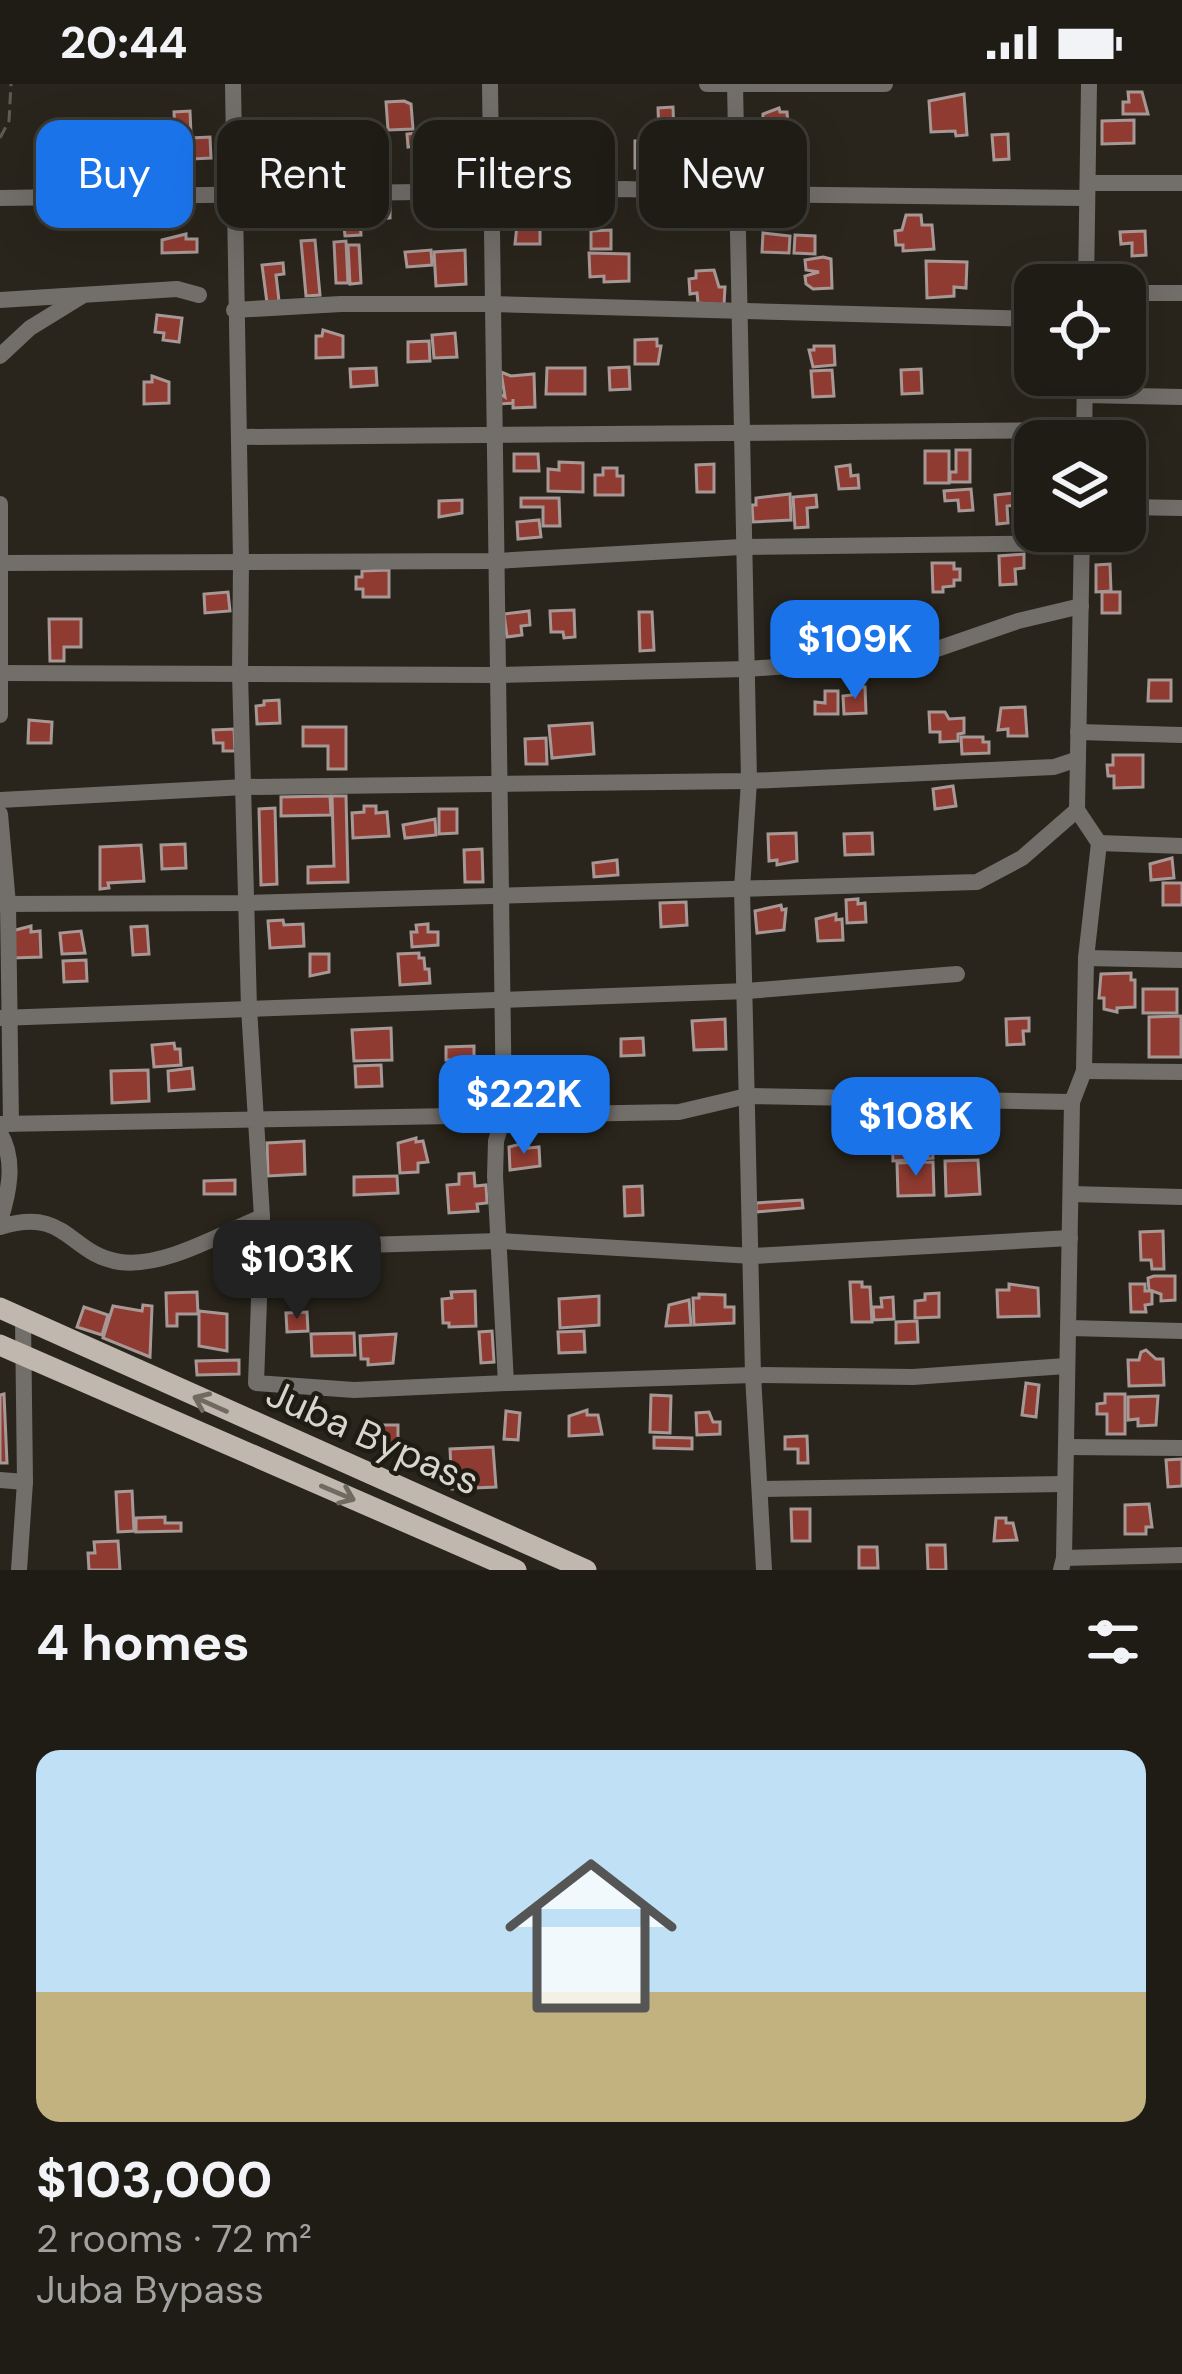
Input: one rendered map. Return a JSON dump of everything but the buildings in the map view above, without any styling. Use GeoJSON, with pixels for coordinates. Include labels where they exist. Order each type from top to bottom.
{"type":"FeatureCollection","features":[{"type":"Feature","properties":{"kind":"main road","name":"Juba Bypass"},"geometry":{"type":"LineString","coordinates":[[0,1308],[586,1570]]}},
{"type":"Feature","properties":{"kind":"main road","name":"Juba Bypass"},"geometry":{"type":"LineString","coordinates":[[0,1345],[515,1570]]}},
{"type":"Feature","properties":{"kind":"street"},"geometry":{"type":"LineString","coordinates":[[233,84],[234,120]]}},
{"type":"Feature","properties":{"kind":"street"},"geometry":{"type":"LineString","coordinates":[[490,84],[490,120]]}},
{"type":"Feature","properties":{"kind":"street"},"geometry":{"type":"LineString","coordinates":[[707,84],[885,84]]}},
{"type":"Feature","properties":{"kind":"street"},"geometry":{"type":"LineString","coordinates":[[1086,264],[1089,84]]}},
{"type":"Feature","properties":{"kind":"street"},"geometry":{"type":"LineString","coordinates":[[735,85],[735,120]]}},
{"type":"Feature","properties":{"kind":"street"},"geometry":{"type":"LineString","coordinates":[[807,193],[1087,190],[1182,183]]}},
{"type":"Feature","properties":{"kind":"street"},"geometry":{"type":"LineString","coordinates":[[1,195],[217,197]]}},
{"type":"Feature","properties":{"kind":"street"},"geometry":{"type":"LineString","coordinates":[[235,228],[240,673],[249,1008],[262,1217],[256,1383],[354,1390],[753,1375],[913,1377],[1066,1366]]}},
{"type":"Feature","properties":{"kind":"street"},"geometry":{"type":"LineString","coordinates":[[491,228],[504,1114],[496,1141],[506,1383]]}},
{"type":"Feature","properties":{"kind":"street"},"geometry":{"type":"LineString","coordinates":[[736,228],[747,669],[742,889],[753,1375],[764,1570]]}},
{"type":"Feature","properties":{"kind":"street"},"geometry":{"type":"LineString","coordinates":[[0,300],[177,289],[199,295]]}},
{"type":"Feature","properties":{"kind":"street"},"geometry":{"type":"LineString","coordinates":[[1146,292],[1182,293]]}},
{"type":"Feature","properties":{"kind":"street"},"geometry":{"type":"LineString","coordinates":[[0,356],[30,328],[88,293]]}},
{"type":"Feature","properties":{"kind":"street"},"geometry":{"type":"LineString","coordinates":[[234,310],[490,304],[1014,319]]}},
{"type":"Feature","properties":{"kind":"street"},"geometry":{"type":"LineString","coordinates":[[1133,396],[1182,397]]}},
{"type":"Feature","properties":{"kind":"street"},"geometry":{"type":"LineString","coordinates":[[240,437],[1014,435]]}},
{"type":"Feature","properties":{"kind":"street"},"geometry":{"type":"LineString","coordinates":[[0,504],[0,716]]}},
{"type":"Feature","properties":{"kind":"street"},"geometry":{"type":"LineString","coordinates":[[1146,507],[1182,508]]}},
{"type":"Feature","properties":{"kind":"street"},"geometry":{"type":"LineString","coordinates":[[1,563],[496,561],[1014,539]]}},
{"type":"Feature","properties":{"kind":"street"},"geometry":{"type":"LineString","coordinates":[[1082,552],[1077,809],[1099,843],[1086,958],[1084,1071],[1072,1102],[1063,1564],[1182,1555]]}},
{"type":"Feature","properties":{"kind":"street"},"geometry":{"type":"LineString","coordinates":[[0,673],[496,675],[747,669],[914,657],[1018,621],[1081,606]]}},
{"type":"Feature","properties":{"kind":"street"},"geometry":{"type":"LineString","coordinates":[[1078,732],[1182,735]]}},
{"type":"Feature","properties":{"kind":"street"},"geometry":{"type":"LineString","coordinates":[[0,800],[245,787],[748,781],[1054,767],[1078,759]]}},
{"type":"Feature","properties":{"kind":"street"},"geometry":{"type":"LineString","coordinates":[[4,904],[247,903],[977,882],[1022,858],[1077,809]]}},
{"type":"Feature","properties":{"kind":"street"},"geometry":{"type":"LineString","coordinates":[[0,814],[4,1127],[9,1156],[9,1192],[0,1224],[48,1223],[104,1258],[124,1262],[161,1261],[262,1217]]}},
{"type":"Feature","properties":{"kind":"street"},"geometry":{"type":"LineString","coordinates":[[1099,843],[1182,846]]}},
{"type":"Feature","properties":{"kind":"street"},"geometry":{"type":"LineString","coordinates":[[1086,958],[1182,960]]}},
{"type":"Feature","properties":{"kind":"street"},"geometry":{"type":"LineString","coordinates":[[5,1018],[747,991],[957,974]]}},
{"type":"Feature","properties":{"kind":"street"},"geometry":{"type":"LineString","coordinates":[[1084,1071],[1182,1072]]}},
{"type":"Feature","properties":{"kind":"street"},"geometry":{"type":"LineString","coordinates":[[4,1127],[689,1111],[715,1100],[747,1096],[1072,1102]]}},
{"type":"Feature","properties":{"kind":"street"},"geometry":{"type":"LineString","coordinates":[[1071,1194],[1182,1197]]}},
{"type":"Feature","properties":{"kind":"street"},"geometry":{"type":"LineString","coordinates":[[262,1247],[500,1241],[753,1256],[1070,1238]]}},
{"type":"Feature","properties":{"kind":"street"},"geometry":{"type":"LineString","coordinates":[[19,1570],[25,1481],[23,1319]]}},
{"type":"Feature","properties":{"kind":"street"},"geometry":{"type":"LineString","coordinates":[[1070,1328],[1182,1331]]}},
{"type":"Feature","properties":{"kind":"street"},"geometry":{"type":"LineString","coordinates":[[1066,1447],[1182,1448]]}},
{"type":"Feature","properties":{"kind":"street"},"geometry":{"type":"LineString","coordinates":[[0,1480],[25,1481]]}},
{"type":"Feature","properties":{"kind":"street"},"geometry":{"type":"LineString","coordinates":[[762,1489],[1063,1484]]}},
{"type":"Feature","properties":{"kind":"path"},"geometry":{"type":"LineString","coordinates":[[0,138],[9,121],[11,84]]}}]}
